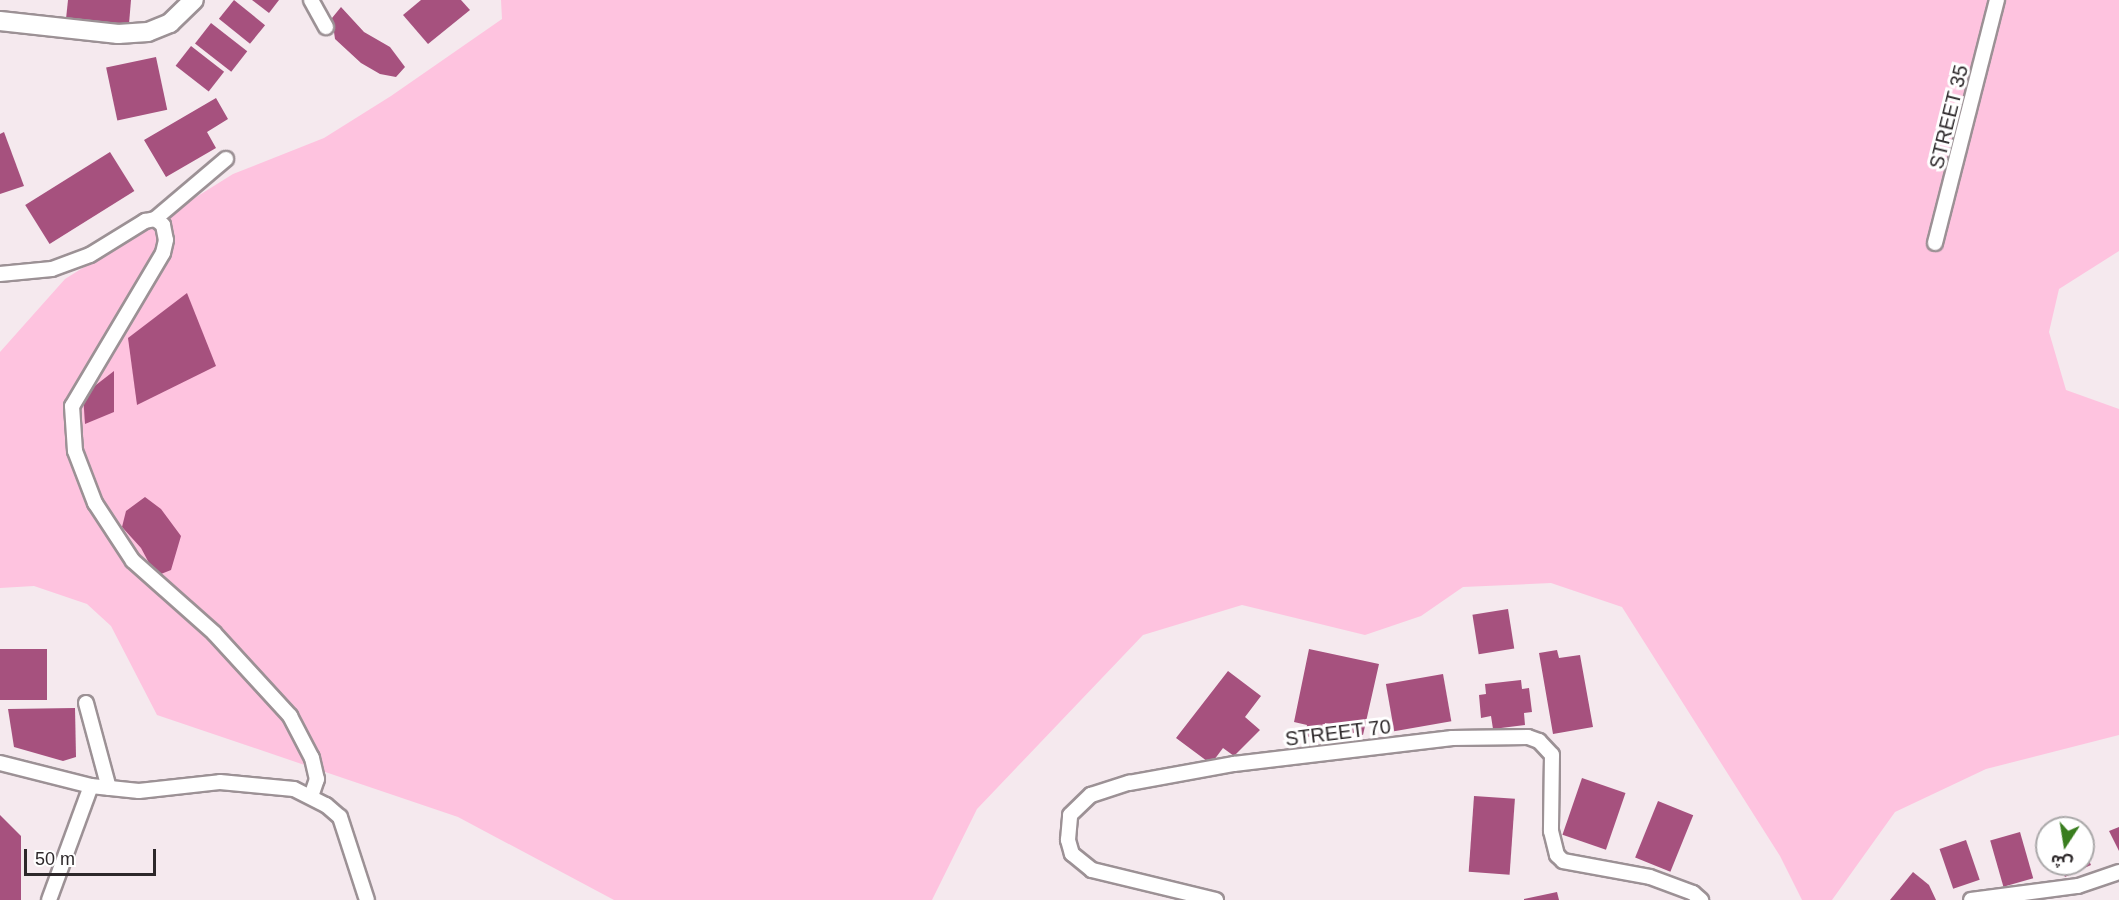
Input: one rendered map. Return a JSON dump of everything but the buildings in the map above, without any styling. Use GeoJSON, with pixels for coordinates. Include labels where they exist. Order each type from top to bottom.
{"type":"FeatureCollection","features":[{"type":"Feature","properties":{"kind":"street"},"geometry":{"type":"LineString","coordinates":[[0,21],[118,34],[148,32],[170,23],[194,0]]}},
{"type":"Feature","properties":{"kind":"street"},"geometry":{"type":"LineString","coordinates":[[311,0],[326,27]]}},
{"type":"Feature","properties":{"kind":"street","name":"STREET 35"},"geometry":{"type":"LineString","coordinates":[[1935,243],[1997,0]]}},
{"type":"Feature","properties":{"kind":"street"},"geometry":{"type":"LineString","coordinates":[[0,274],[52,269],[74,262],[139,224],[155,219],[226,159]]}},
{"type":"Feature","properties":{"kind":"street"},"geometry":{"type":"LineString","coordinates":[[155,219],[165,231],[163,253],[72,406],[75,451],[95,503],[133,561],[214,633],[290,716],[312,758],[317,779],[311,796]]}},
{"type":"Feature","properties":{"kind":"street"},"geometry":{"type":"LineString","coordinates":[[86,702],[109,788]]}},
{"type":"Feature","properties":{"kind":"street","name":"STREET 70"},"geometry":{"type":"LineString","coordinates":[[1216,900],[1092,870],[1072,854],[1068,840],[1070,815],[1091,795],[1129,783],[1234,764],[1452,738],[1528,737],[1539,741],[1552,754],[1551,831],[1557,855],[1563,861],[1650,877],[1693,893],[1701,900]]}},
{"type":"Feature","properties":{"kind":"street"},"geometry":{"type":"LineString","coordinates":[[0,763],[91,786],[139,791],[231,783],[294,789],[311,796],[340,817],[367,900]]}},
{"type":"Feature","properties":{"kind":"street"},"geometry":{"type":"LineString","coordinates":[[49,900],[91,786]]}},
{"type":"Feature","properties":{"kind":"street"},"geometry":{"type":"LineString","coordinates":[[1971,900],[2078,886],[2119,872]]}},
{"type":"Feature","properties":{"kind":"street"},"geometry":{"type":"LineString","coordinates":[[2078,886],[2082,900]]}},
{"type":"Feature","properties":{"kind":"shaded area"},"geometry":{"type":"Polygon","coordinates":[[[501,0],[2119,0],[2119,251],[2059,289],[2049,332],[2066,390],[2119,409],[2119,735],[1986,769],[1895,812],[1832,900],[1802,900],[1780,856],[1622,607],[1551,583],[1463,587],[1421,616],[1365,635],[1242,605],[1143,635],[977,809],[932,900],[614,900],[458,817],[157,715],[111,626],[87,604],[34,586],[0,588],[0,352],[65,279],[233,174],[324,138],[391,96],[502,19],[501,0]]]}}]}
